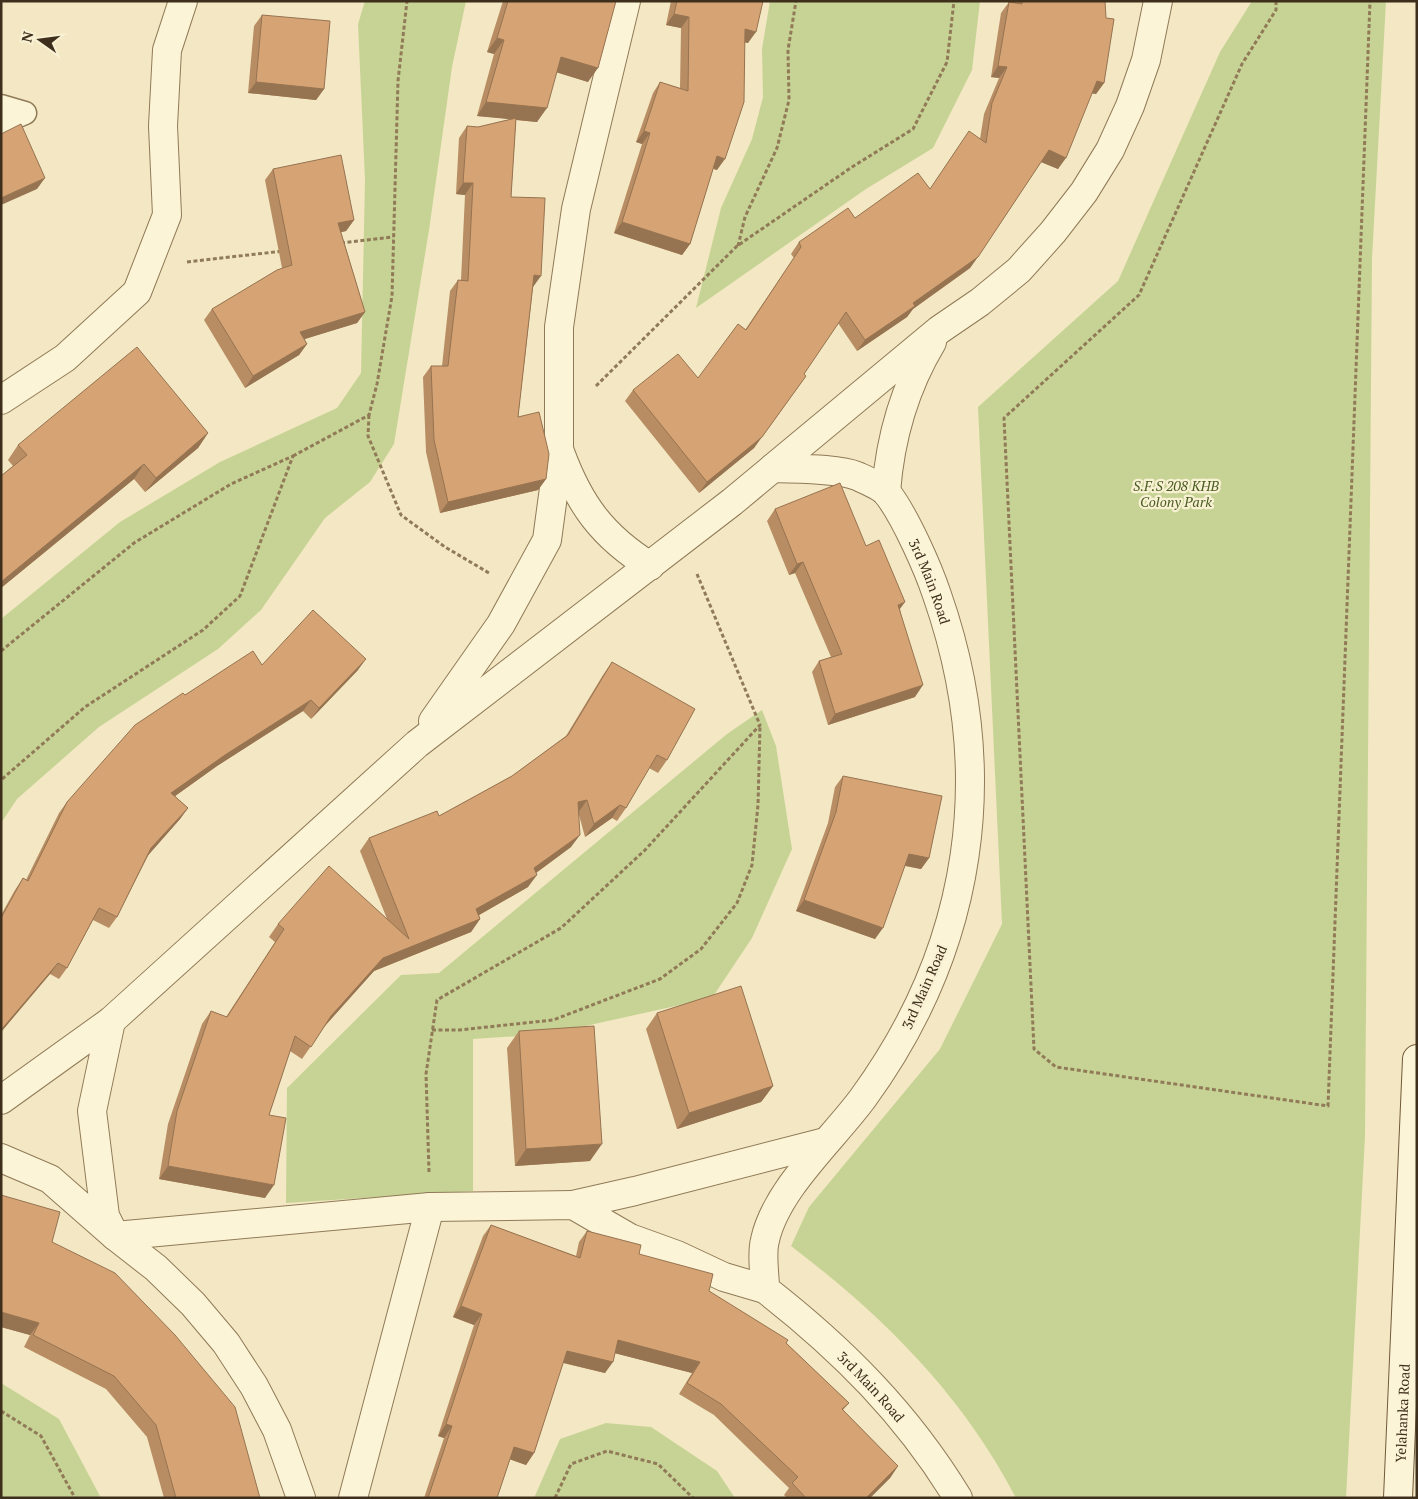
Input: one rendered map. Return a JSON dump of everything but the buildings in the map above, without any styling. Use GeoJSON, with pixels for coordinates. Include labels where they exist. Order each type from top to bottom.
{"type":"FeatureCollection","features":[{"type":"Feature","properties":{"kind":"street"},"geometry":{"type":"LineString","coordinates":[[1,400],[65,358],[138,292],[167,215],[163,126],[167,50],[182,1]]}},
{"type":"Feature","properties":{"kind":"street"},"geometry":{"type":"LineString","coordinates":[[417,744],[501,624],[547,540],[559,451],[560,327],[576,209],[626,1]]}},
{"type":"Feature","properties":{"kind":"street"},"geometry":{"type":"LineString","coordinates":[[1,1100],[111,1021],[417,744],[650,566],[773,468],[939,330],[980,302],[1019,270],[1053,232],[1084,192],[1110,150],[1130,106],[1146,60],[1158,1]]}},
{"type":"Feature","properties":{"kind":"street"},"geometry":{"type":"LineString","coordinates":[[773,468],[855,475],[886,492],[889,458],[897,425],[925,353],[939,330]]}},
{"type":"Feature","properties":{"kind":"street"},"geometry":{"type":"LineString","coordinates":[[559,451],[571,482],[588,511],[626,551],[650,566]]}},
{"type":"Feature","properties":{"kind":"street","name":"3rd Main Road"},"geometry":{"type":"LineString","coordinates":[[886,492],[911,535],[933,582],[949,630],[961,680],[969,731],[971,787],[966,843],[952,916],[942,952],[920,1004],[893,1053],[862,1100],[825,1142],[782,1199],[765,1240],[765,1289],[816,1329],[863,1375],[906,1423],[958,1498]]}},
{"type":"Feature","properties":{"kind":"street"},"geometry":{"type":"LineString","coordinates":[[111,1021],[92,1112],[105,1216],[115,1236]]}},
{"type":"Feature","properties":{"kind":"street","name":"Yelahanka Road"},"geometry":{"type":"LineString","coordinates":[[1398,1498],[1417,1060]]}},
{"type":"Feature","properties":{"kind":"street"},"geometry":{"type":"LineString","coordinates":[[115,1236],[430,1207],[573,1205],[635,1192],[825,1142]]}},
{"type":"Feature","properties":{"kind":"street"},"geometry":{"type":"LineString","coordinates":[[1,1158],[50,1179],[162,1274],[193,1304],[226,1343],[254,1386],[277,1430],[301,1498]]}},
{"type":"Feature","properties":{"kind":"street"},"geometry":{"type":"LineString","coordinates":[[573,1205],[630,1238],[678,1255],[724,1276],[765,1289]]}},
{"type":"Feature","properties":{"kind":"street"},"geometry":{"type":"LineString","coordinates":[[353,1498],[430,1207]]}},
{"type":"Feature","properties":{"kind":"lane"},"geometry":{"type":"LineString","coordinates":[[1,106],[25,113],[1,123]]}},
{"type":"Feature","properties":{"kind":"path"},"geometry":{"type":"LineString","coordinates":[[407,1],[398,81],[392,296],[377,384],[369,414],[368,436],[401,515],[446,547],[519,591]]}},
{"type":"Feature","properties":{"kind":"path"},"geometry":{"type":"LineString","coordinates":[[738,246],[745,217],[777,148],[789,100],[788,50],[796,1]]}},
{"type":"Feature","properties":{"kind":"path"},"geometry":{"type":"LineString","coordinates":[[560,422],[738,246],[852,167],[914,129],[947,62],[954,1]]}},
{"type":"Feature","properties":{"kind":"path"},"geometry":{"type":"LineString","coordinates":[[1276,1],[1276,10],[1242,64],[1139,295],[1004,418],[1034,1049],[1056,1067],[1328,1106],[1370,1]]}},
{"type":"Feature","properties":{"kind":"path"},"geometry":{"type":"LineString","coordinates":[[334,244],[393,237]]}},
{"type":"Feature","properties":{"kind":"path"},"geometry":{"type":"LineString","coordinates":[[147,267],[285,250]]}},
{"type":"Feature","properties":{"kind":"path"},"geometry":{"type":"LineString","coordinates":[[1,651],[134,543],[231,484],[293,456],[369,414]]}},
{"type":"Feature","properties":{"kind":"path"},"geometry":{"type":"LineString","coordinates":[[1,780],[85,707],[203,630],[240,596],[293,456]]}},
{"type":"Feature","properties":{"kind":"path"},"geometry":{"type":"LineString","coordinates":[[432,1030],[459,1030],[553,1020],[660,979],[701,949],[737,903],[752,865],[758,806],[760,726],[683,540]]}},
{"type":"Feature","properties":{"kind":"path"},"geometry":{"type":"LineString","coordinates":[[430,1207],[426,1074],[437,1000],[561,928],[645,850],[760,726]]}},
{"type":"Feature","properties":{"kind":"path"},"geometry":{"type":"LineString","coordinates":[[1,1410],[41,1436],[75,1498]]}},
{"type":"Feature","properties":{"kind":"path"},"geometry":{"type":"LineString","coordinates":[[555,1498],[571,1464],[607,1451],[658,1464],[692,1498]]}},
{"type":"Feature","properties":{"kind":"green space"},"geometry":{"type":"Polygon","coordinates":[[[365,1],[466,1],[452,67],[429,230],[394,444],[370,482],[325,518],[261,610],[218,649],[99,727],[17,799],[1,823],[1,619],[120,522],[220,462],[337,408],[361,373],[365,180],[358,24],[365,1]]]}},
{"type":"Feature","properties":{"kind":"green space"},"geometry":{"type":"Polygon","coordinates":[[[770,1],[980,1],[972,70],[933,148],[866,189],[696,308],[721,208],[752,139],[763,97],[762,49],[770,1]]]}},
{"type":"Feature","properties":{"kind":"green space","name":"S.F.S 208 KHB Colony Park"},"geometry":{"type":"Polygon","coordinates":[[[1252,1],[1386,1],[1372,259],[1365,1136],[1346,1498],[1016,1498],[995,1460],[971,1425],[918,1359],[857,1300],[791,1246],[809,1207],[940,1049],[1002,924],[978,407],[1118,281],[1220,52],[1252,1]]]}},
{"type":"Feature","properties":{"kind":"green space"},"geometry":{"type":"Polygon","coordinates":[[[762,710],[776,746],[792,849],[752,938],[712,998],[549,1034],[473,1039],[473,1191],[286,1203],[287,1088],[401,975],[439,973],[727,734],[762,710]]]}},
{"type":"Feature","properties":{"kind":"green space"},"geometry":{"type":"Polygon","coordinates":[[[1,1383],[59,1419],[101,1498],[1,1498],[1,1383]]]}},
{"type":"Feature","properties":{"kind":"green space"},"geometry":{"type":"Polygon","coordinates":[[[606,1423],[651,1427],[717,1471],[735,1498],[534,1498],[560,1439],[606,1423]]]}}]}
